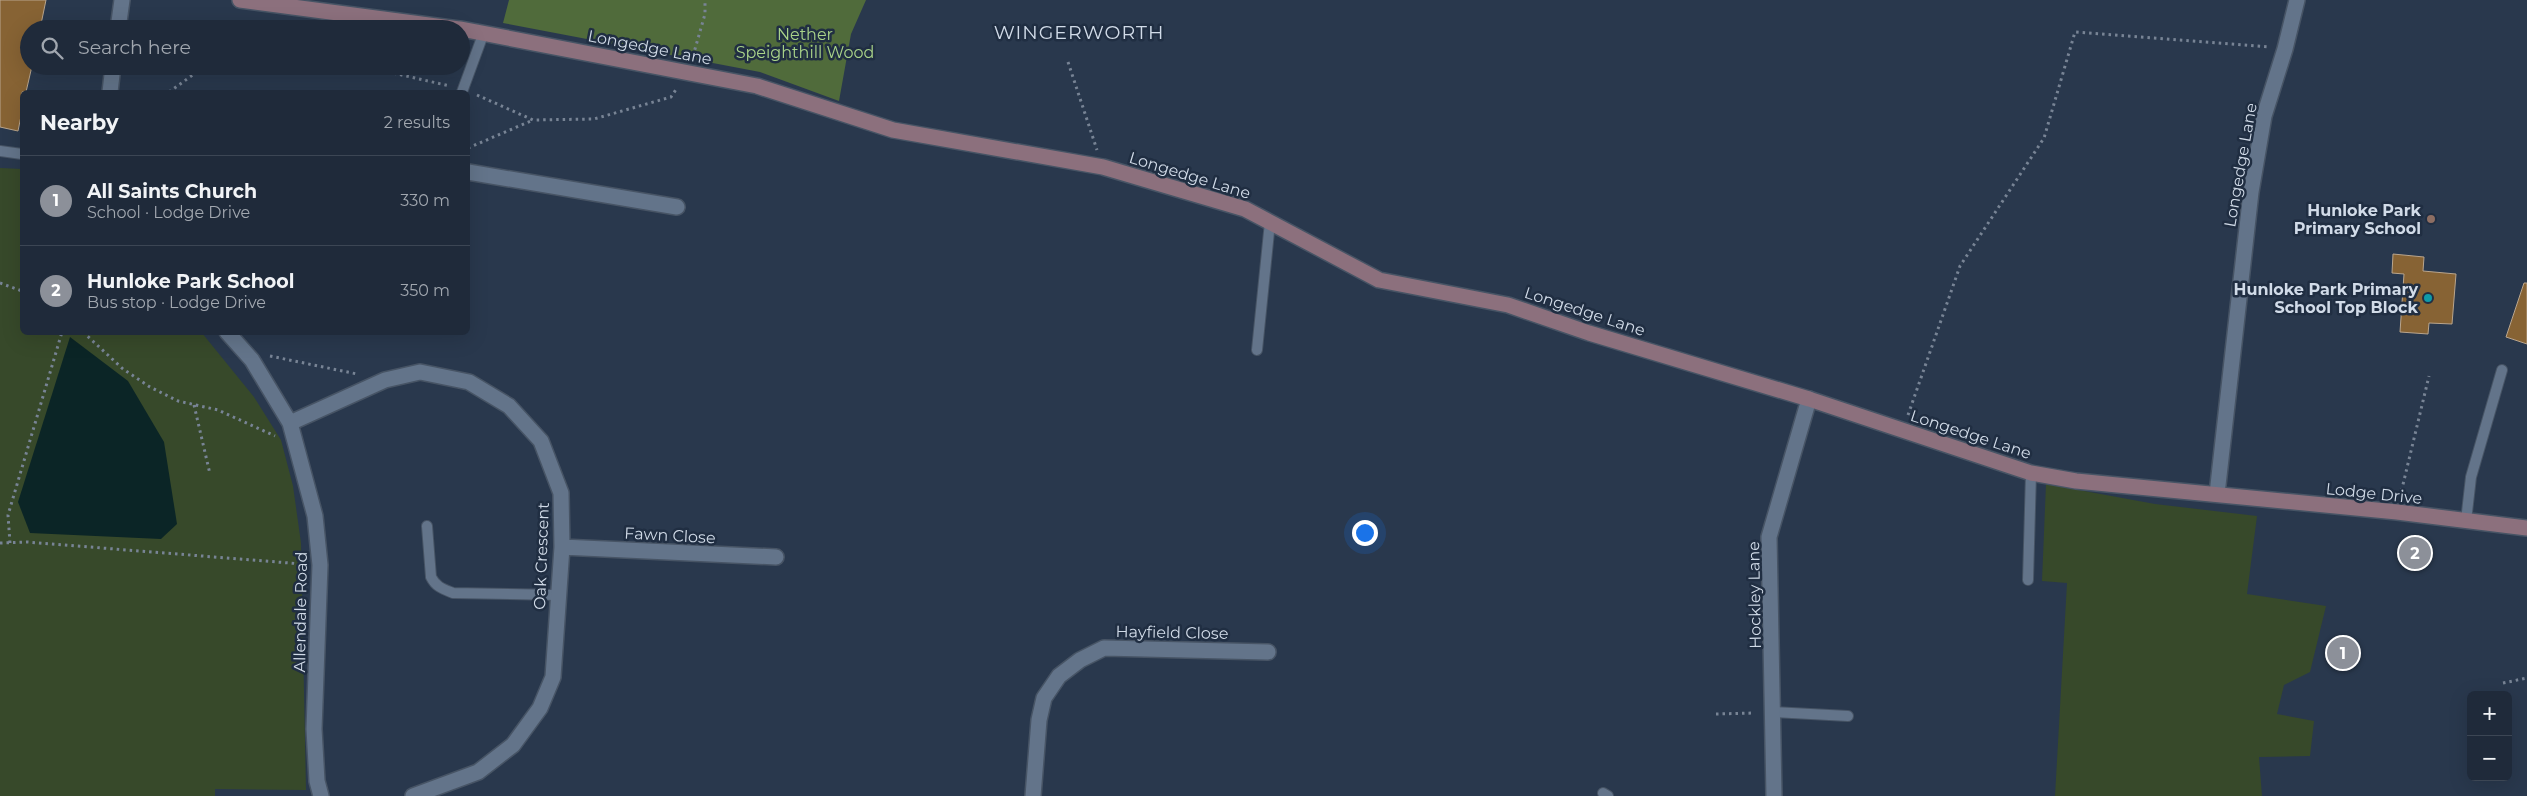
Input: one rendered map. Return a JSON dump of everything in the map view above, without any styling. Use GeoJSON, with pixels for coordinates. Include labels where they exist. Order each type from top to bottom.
{"type":"FeatureCollection","features":[{"type":"Feature","properties":{"kind":"street"},"geometry":{"type":"LineString","coordinates":[[119,20],[122,0]]}},
{"type":"Feature","properties":{"kind":"street","name":"Longedge Lane"},"geometry":{"type":"LineString","coordinates":[[240,0],[393,20]]}},
{"type":"Feature","properties":{"kind":"street","name":"Longedge Lane"},"geometry":{"type":"LineString","coordinates":[[470,30],[757,86],[893,130],[1103,167],[1245,209],[1379,280],[1508,305],[1589,333],[1809,399],[2031,473],[2076,481],[2217,494],[2251,192],[2264,116],[2285,49],[2297,0]]}},
{"type":"Feature","properties":{"kind":"street"},"geometry":{"type":"LineString","coordinates":[[110,90],[112,75]]}},
{"type":"Feature","properties":{"kind":"street"},"geometry":{"type":"LineString","coordinates":[[470,172],[677,207]]}},
{"type":"Feature","properties":{"kind":"street","name":"Allendale Road"},"geometry":{"type":"LineString","coordinates":[[230,335],[252,360],[290,423],[316,516],[320,565],[314,729],[317,781],[321,796]]}},
{"type":"Feature","properties":{"kind":"street","name":"Oak Crescent"},"geometry":{"type":"LineString","coordinates":[[290,423],[385,380],[420,372],[469,382],[509,406],[541,441],[561,493],[562,547],[553,677],[540,708],[513,746],[478,772],[413,796]]}},
{"type":"Feature","properties":{"kind":"street","name":"Hockley Lane"},"geometry":{"type":"LineString","coordinates":[[1774,796],[1774,712],[1769,537],[1809,399]]}},
{"type":"Feature","properties":{"kind":"street","name":"Lodge Drive"},"geometry":{"type":"LineString","coordinates":[[2217,494],[2397,512],[2527,528]]}},
{"type":"Feature","properties":{"kind":"street","name":"Fawn Close"},"geometry":{"type":"LineString","coordinates":[[562,547],[776,557]]}},
{"type":"Feature","properties":{"kind":"street","name":"Hayfield Close"},"geometry":{"type":"LineString","coordinates":[[1033,796],[1039,720],[1044,698],[1059,676],[1080,660],[1104,648],[1268,652]]}},
{"type":"Feature","properties":{"kind":"lane"},"geometry":{"type":"LineString","coordinates":[[470,70],[484,32]]}},
{"type":"Feature","properties":{"kind":"lane"},"geometry":{"type":"LineString","coordinates":[[462,90],[468,75]]}},
{"type":"Feature","properties":{"kind":"lane"},"geometry":{"type":"LineString","coordinates":[[0,151],[20,154]]}},
{"type":"Feature","properties":{"kind":"lane"},"geometry":{"type":"LineString","coordinates":[[1257,350],[1270,222]]}},
{"type":"Feature","properties":{"kind":"lane"},"geometry":{"type":"LineString","coordinates":[[2466,520],[2471,477],[2502,370]]}},
{"type":"Feature","properties":{"kind":"lane"},"geometry":{"type":"LineString","coordinates":[[2028,580],[2031,473]]}},
{"type":"Feature","properties":{"kind":"lane"},"geometry":{"type":"LineString","coordinates":[[427,526],[431,577],[434,583],[442,588],[453,593],[558,595]]}},
{"type":"Feature","properties":{"kind":"lane"},"geometry":{"type":"LineString","coordinates":[[1774,712],[1848,716]]}},
{"type":"Feature","properties":{"kind":"path"},"geometry":{"type":"LineString","coordinates":[[470,147],[534,120],[594,119],[671,98],[688,72],[705,14],[705,0]]}},
{"type":"Feature","properties":{"kind":"path"},"geometry":{"type":"LineString","coordinates":[[1903,430],[1960,266],[2044,138],[2075,32],[2285,49]]}},
{"type":"Feature","properties":{"kind":"path"},"geometry":{"type":"LineString","coordinates":[[1068,62],[1103,167]]}},
{"type":"Feature","properties":{"kind":"path"},"geometry":{"type":"LineString","coordinates":[[172,90],[192,75]]}},
{"type":"Feature","properties":{"kind":"path"},"geometry":{"type":"LineString","coordinates":[[398,75],[458,90]]}},
{"type":"Feature","properties":{"kind":"path"},"geometry":{"type":"LineString","coordinates":[[470,94],[534,120]]}},
{"type":"Feature","properties":{"kind":"path"},"geometry":{"type":"LineString","coordinates":[[0,283],[20,290]]}},
{"type":"Feature","properties":{"kind":"path"},"geometry":{"type":"LineString","coordinates":[[10,543],[8,515],[61,335]]}},
{"type":"Feature","properties":{"kind":"path"},"geometry":{"type":"LineString","coordinates":[[86,335],[123,369],[150,387],[178,401],[218,410],[298,448]]}},
{"type":"Feature","properties":{"kind":"path"},"geometry":{"type":"LineString","coordinates":[[242,350],[385,380]]}},
{"type":"Feature","properties":{"kind":"path"},"geometry":{"type":"LineString","coordinates":[[2397,512],[2408,457],[2429,376]]}},
{"type":"Feature","properties":{"kind":"path"},"geometry":{"type":"LineString","coordinates":[[194,405],[210,474]]}},
{"type":"Feature","properties":{"kind":"path"},"geometry":{"type":"LineString","coordinates":[[0,543],[27,542],[320,565]]}},
{"type":"Feature","properties":{"kind":"path"},"geometry":{"type":"LineString","coordinates":[[2503,683],[2527,678]]}},
{"type":"Feature","properties":{"kind":"path"},"geometry":{"type":"LineString","coordinates":[[1716,714],[1774,712]]}},
{"type":"Feature","properties":{"kind":"green space","name":"Nether Speighthill Wood"},"geometry":{"type":"Polygon","coordinates":[[[509,0],[866,0],[851,34],[839,101],[760,72],[503,23],[509,0]]]}},
{"type":"Feature","properties":{"kind":"green space"},"geometry":{"type":"Polygon","coordinates":[[[0,168],[20,169],[20,335],[204,335],[254,397],[281,440],[293,486],[301,543],[306,790],[215,789],[215,796],[0,796],[0,168]]]}},
{"type":"Feature","properties":{"kind":"green space"},"geometry":{"type":"Polygon","coordinates":[[[2046,484],[2155,504],[2257,516],[2247,594],[2326,606],[2310,672],[2284,685],[2277,714],[2314,721],[2310,756],[2259,757],[2262,796],[2055,796],[2067,583],[2042,581],[2046,484]]]}},
{"type":"Feature","properties":{"kind":"shaded area"},"geometry":{"type":"Polygon","coordinates":[[[70,337],[128,381],[164,442],[177,524],[161,539],[30,533],[18,502],[70,337]]]}},
{"type":"Feature","properties":{"kind":"building"},"geometry":{"type":"Polygon","coordinates":[[[0,0],[46,0],[42,20],[20,20],[20,75],[30,75],[26,90],[20,90],[20,121],[18,131],[0,127],[0,0]]]}},
{"type":"Feature","properties":{"kind":"building","name":"Hunloke Park Primary School Top Block"},"geometry":{"type":"Polygon","coordinates":[[[2393,254],[2424,257],[2423,271],[2456,274],[2452,324],[2429,323],[2428,334],[2400,332],[2404,274],[2392,273],[2393,254]]]}},
{"type":"Feature","properties":{"kind":"building"},"geometry":{"type":"Polygon","coordinates":[[[2524,283],[2527,283],[2527,344],[2506,337],[2524,283]]]}},
{"type":"Feature","properties":{"kind":"place","name":"Hunloke Park Primary School"},"geometry":{"type":"Point","coordinates":[2431,219]}},
{"type":"Feature","properties":{"kind":"place","name":"Hunloke Park Primary School Top Block"},"geometry":{"type":"Point","coordinates":[2428,298]}},
{"type":"Feature","properties":{"kind":"place","name":"Hunloke Park School"},"geometry":{"type":"Point","coordinates":[2415,553]}},
{"type":"Feature","properties":{"kind":"place","name":"All Saints Church"},"geometry":{"type":"Point","coordinates":[2343,653]}},
{"type":"Feature","properties":{"kind":"district","name":"WINGERWORTH"},"geometry":{"type":"Point","coordinates":[1079,32]}}]}
